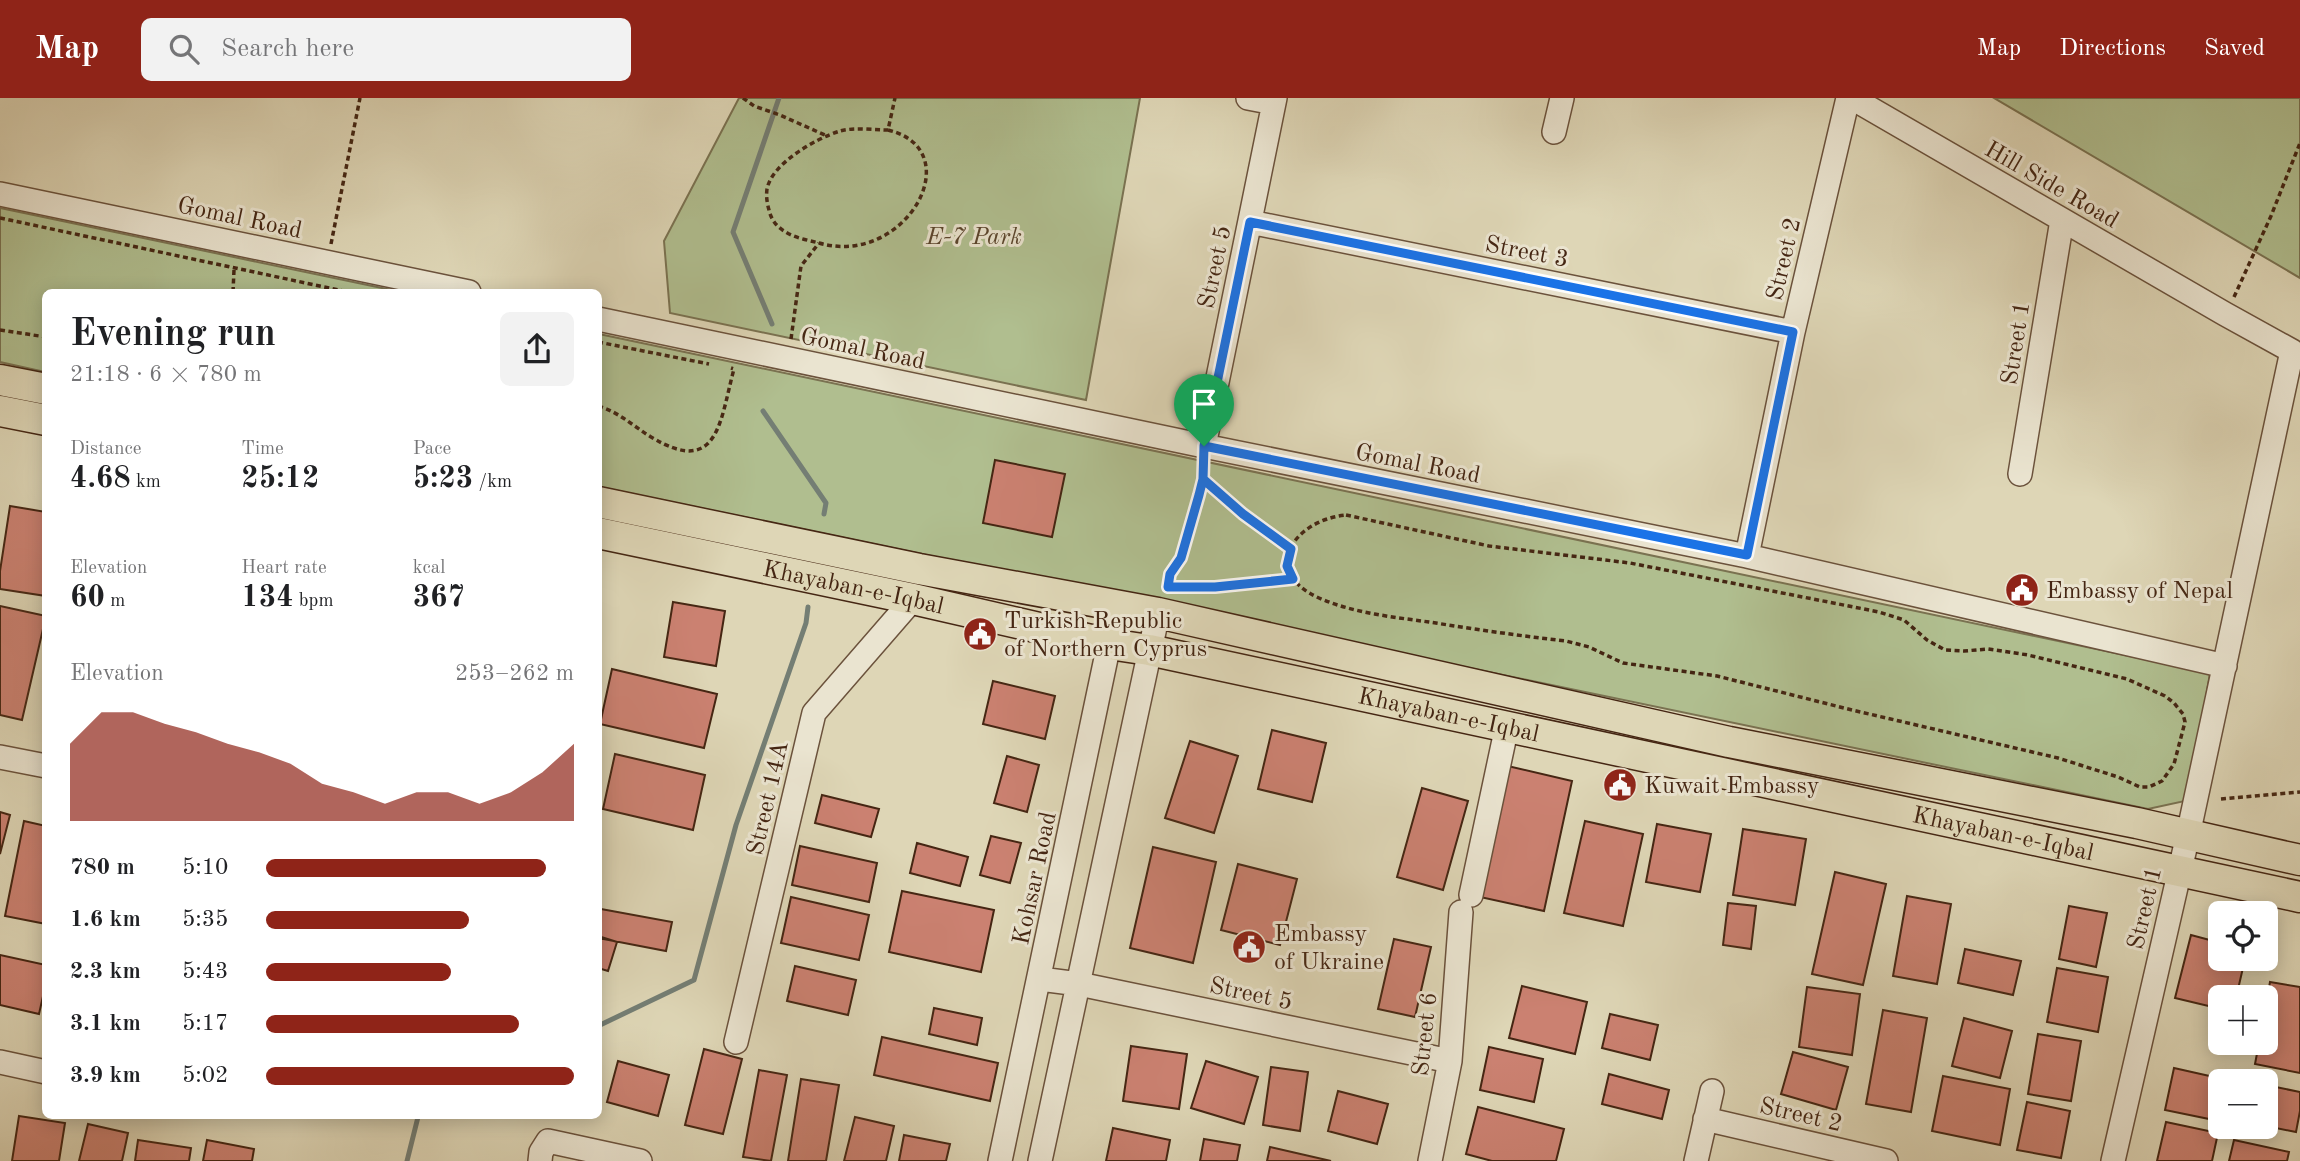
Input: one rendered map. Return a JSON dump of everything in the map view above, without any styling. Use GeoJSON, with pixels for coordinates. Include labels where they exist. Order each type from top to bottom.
{"type":"FeatureCollection","features":[{"type":"Feature","properties":{"kind":"main road"},"geometry":{"type":"LineString","coordinates":[[0,380],[42,388]]}},
{"type":"Feature","properties":{"kind":"main road"},"geometry":{"type":"LineString","coordinates":[[0,411],[42,419]]}},
{"type":"Feature","properties":{"kind":"main road","name":"Khayaban-e-Iqbal"},"geometry":{"type":"LineString","coordinates":[[602,503],[919,569],[1117,606],[1163,600],[1729,743],[2137,823],[2300,860]]}},
{"type":"Feature","properties":{"kind":"main road","name":"Khayaban-e-Iqbal"},"geometry":{"type":"LineString","coordinates":[[602,534],[2300,897]]}},
{"type":"Feature","properties":{"kind":"street"},"geometry":{"type":"LineString","coordinates":[[1248,98],[1275,101]]}},
{"type":"Feature","properties":{"kind":"street"},"geometry":{"type":"LineString","coordinates":[[1555,132],[1562,98]]}},
{"type":"Feature","properties":{"kind":"street","name":"Hill Side Road"},"geometry":{"type":"LineString","coordinates":[[1850,98],[2292,351],[2225,666]]}},
{"type":"Feature","properties":{"kind":"street","name":"Street 2"},"geometry":{"type":"LineString","coordinates":[[1747,555],[1793,332],[1850,98]]}},
{"type":"Feature","properties":{"kind":"street","name":"Street 5"},"geometry":{"type":"LineString","coordinates":[[1204,446],[1275,101]]}},
{"type":"Feature","properties":{"kind":"street","name":"Gomal Road"},"geometry":{"type":"LineString","coordinates":[[0,194],[455,289]]}},
{"type":"Feature","properties":{"kind":"street","name":"Street 1"},"geometry":{"type":"LineString","coordinates":[[2020,474],[2062,220]]}},
{"type":"Feature","properties":{"kind":"street","name":"Street 3"},"geometry":{"type":"LineString","coordinates":[[1250,222],[1793,332]]}},
{"type":"Feature","properties":{"kind":"street","name":"Gomal Road"},"geometry":{"type":"LineString","coordinates":[[602,320],[1204,446],[1747,555],[2225,666]]}},
{"type":"Feature","properties":{"kind":"street","name":"Street 14A"},"geometry":{"type":"LineString","coordinates":[[736,1042],[814,713],[913,599]]}},
{"type":"Feature","properties":{"kind":"street"},"geometry":{"type":"LineString","coordinates":[[1040,1161],[1149,650],[1163,600]]}},
{"type":"Feature","properties":{"kind":"street","name":"Kohsar Road"},"geometry":{"type":"LineString","coordinates":[[1000,1161],[1117,606]]}},
{"type":"Feature","properties":{"kind":"street","name":"Street 1"},"geometry":{"type":"LineString","coordinates":[[2113,1161],[2225,666]]}},
{"type":"Feature","properties":{"kind":"street","name":"Street 6"},"geometry":{"type":"LineString","coordinates":[[1430,1161],[1450,1061],[1466,903],[1507,726]]}},
{"type":"Feature","properties":{"kind":"street"},"geometry":{"type":"LineString","coordinates":[[0,757],[42,765]]}},
{"type":"Feature","properties":{"kind":"street","name":"Street 5"},"geometry":{"type":"LineString","coordinates":[[1040,979],[1079,984],[1450,1061]]}},
{"type":"Feature","properties":{"kind":"street"},"geometry":{"type":"LineString","coordinates":[[0,1062],[42,1071]]}},
{"type":"Feature","properties":{"kind":"street"},"geometry":{"type":"LineString","coordinates":[[1696,1161],[1712,1091]]}},
{"type":"Feature","properties":{"kind":"street","name":"Street 2"},"geometry":{"type":"LineString","coordinates":[[1705,1119],[1886,1161]]}},
{"type":"Feature","properties":{"kind":"street"},"geometry":{"type":"LineString","coordinates":[[540,1161],[541,1152],[548,1141],[640,1161]]}},
{"type":"Feature","properties":{"kind":"path"},"geometry":{"type":"LineString","coordinates":[[327,262],[360,98]]}},
{"type":"Feature","properties":{"kind":"path"},"geometry":{"type":"LineString","coordinates":[[743,98],[754,106],[827,136]]}},
{"type":"Feature","properties":{"kind":"path"},"geometry":{"type":"LineString","coordinates":[[888,130],[895,98]]}},
{"type":"Feature","properties":{"kind":"path"},"geometry":{"type":"LineString","coordinates":[[843,130],[888,130],[909,139],[924,157],[927,166],[926,182],[915,204],[897,229],[880,239],[841,247],[785,232],[776,225],[770,214],[767,187],[783,163],[827,136],[843,130]]}},
{"type":"Feature","properties":{"kind":"path"},"geometry":{"type":"LineString","coordinates":[[2225,314],[2271,216],[2300,143]]}},
{"type":"Feature","properties":{"kind":"path"},"geometry":{"type":"LineString","coordinates":[[0,218],[332,289]]}},
{"type":"Feature","properties":{"kind":"path"},"geometry":{"type":"LineString","coordinates":[[788,359],[801,267],[819,243]]}},
{"type":"Feature","properties":{"kind":"path"},"geometry":{"type":"LineString","coordinates":[[233,289],[234,270]]}},
{"type":"Feature","properties":{"kind":"path"},"geometry":{"type":"LineString","coordinates":[[0,330],[42,336]]}},
{"type":"Feature","properties":{"kind":"path"},"geometry":{"type":"LineString","coordinates":[[602,343],[734,369],[714,438],[704,448],[691,452],[680,451],[650,436],[611,410],[602,408]]}},
{"type":"Feature","properties":{"kind":"path"},"geometry":{"type":"LineString","coordinates":[[1204,446],[1203,479],[1181,558],[1170,574],[1163,600],[1215,587],[1293,579]]}},
{"type":"Feature","properties":{"kind":"path"},"geometry":{"type":"LineString","coordinates":[[1203,479],[1243,514],[1291,549]]}},
{"type":"Feature","properties":{"kind":"path"},"geometry":{"type":"LineString","coordinates":[[1346,515],[1489,546],[1630,563],[1879,612],[1904,620],[1927,640],[1945,650],[1989,649],[2015,653],[2127,679],[2175,703],[2185,722],[2182,741],[2169,774],[2149,787],[2140,787],[2058,758],[1717,676],[1623,663],[1589,647],[1566,641],[1389,617],[1344,606],[1320,598],[1293,579],[1287,566],[1295,540],[1307,528],[1327,517],[1346,515]]}},
{"type":"Feature","properties":{"kind":"path"},"geometry":{"type":"LineString","coordinates":[[2221,799],[2300,792]]}},
{"type":"Feature","properties":{"kind":"green space","name":"E-7 Park"},"geometry":{"type":"Polygon","coordinates":[[[739,98],[1140,98],[1086,400],[670,313],[664,241],[739,98]]]}},
{"type":"Feature","properties":{"kind":"green space"},"geometry":{"type":"Polygon","coordinates":[[[1994,98],[2300,98],[2300,278],[1994,98]]]}},
{"type":"Feature","properties":{"kind":"green space"},"geometry":{"type":"Polygon","coordinates":[[[0,208],[387,289],[42,289],[42,371],[0,362],[0,208]]]}},
{"type":"Feature","properties":{"kind":"green space"},"geometry":{"type":"Polygon","coordinates":[[[602,335],[2210,673],[2194,770],[2185,801],[2148,809],[602,488],[602,335]]]}},
{"type":"Feature","properties":{"kind":"building"},"geometry":{"type":"Polygon","coordinates":[[[995,460],[1065,474],[1052,537],[983,523],[995,460]]]}},
{"type":"Feature","properties":{"kind":"building"},"geometry":{"type":"Polygon","coordinates":[[[10,506],[42,511],[42,595],[0,589],[0,571],[10,506]]]}},
{"type":"Feature","properties":{"kind":"building"},"geometry":{"type":"Polygon","coordinates":[[[673,602],[725,611],[716,666],[664,657],[673,602]]]}},
{"type":"Feature","properties":{"kind":"building"},"geometry":{"type":"Polygon","coordinates":[[[0,606],[42,615],[42,633],[22,720],[0,715],[0,606]]]}},
{"type":"Feature","properties":{"kind":"building"},"geometry":{"type":"Polygon","coordinates":[[[612,669],[717,694],[704,748],[602,724],[612,669]]]}},
{"type":"Feature","properties":{"kind":"building"},"geometry":{"type":"Polygon","coordinates":[[[993,681],[1055,696],[1045,739],[983,724],[993,681]]]}},
{"type":"Feature","properties":{"kind":"building"},"geometry":{"type":"Polygon","coordinates":[[[1272,730],[1326,743],[1312,802],[1258,789],[1272,730]]]}},
{"type":"Feature","properties":{"kind":"building"},"geometry":{"type":"Polygon","coordinates":[[[1190,741],[1238,756],[1214,833],[1165,818],[1190,741]]]}},
{"type":"Feature","properties":{"kind":"building"},"geometry":{"type":"Polygon","coordinates":[[[615,754],[705,775],[693,830],[603,809],[615,754]]]}},
{"type":"Feature","properties":{"kind":"building"},"geometry":{"type":"Polygon","coordinates":[[[1007,756],[1039,765],[1027,812],[994,803],[1007,756]]]}},
{"type":"Feature","properties":{"kind":"building"},"geometry":{"type":"Polygon","coordinates":[[[1499,764],[1572,781],[1544,911],[1471,895],[1499,764]]]}},
{"type":"Feature","properties":{"kind":"building"},"geometry":{"type":"Polygon","coordinates":[[[1422,788],[1468,801],[1443,890],[1397,877],[1422,788]]]}},
{"type":"Feature","properties":{"kind":"building"},"geometry":{"type":"Polygon","coordinates":[[[822,795],[879,809],[871,837],[815,823],[822,795]]]}},
{"type":"Feature","properties":{"kind":"building"},"geometry":{"type":"Polygon","coordinates":[[[0,812],[10,815],[0,854],[0,812]]]}},
{"type":"Feature","properties":{"kind":"building"},"geometry":{"type":"Polygon","coordinates":[[[24,821],[42,825],[42,923],[5,916],[24,821]]]}},
{"type":"Feature","properties":{"kind":"building"},"geometry":{"type":"Polygon","coordinates":[[[1585,821],[1643,834],[1623,926],[1564,913],[1585,821]]]}},
{"type":"Feature","properties":{"kind":"building"},"geometry":{"type":"Polygon","coordinates":[[[1657,824],[1711,834],[1700,892],[1646,882],[1657,824]]]}},
{"type":"Feature","properties":{"kind":"building"},"geometry":{"type":"Polygon","coordinates":[[[1743,829],[1806,839],[1795,905],[1733,895],[1743,829]]]}},
{"type":"Feature","properties":{"kind":"building"},"geometry":{"type":"Polygon","coordinates":[[[991,836],[1021,843],[1010,883],[980,875],[991,836]]]}},
{"type":"Feature","properties":{"kind":"building"},"geometry":{"type":"Polygon","coordinates":[[[917,843],[968,857],[960,886],[910,873],[917,843]]]}},
{"type":"Feature","properties":{"kind":"building"},"geometry":{"type":"Polygon","coordinates":[[[800,846],[877,863],[869,902],[792,885],[800,846]]]}},
{"type":"Feature","properties":{"kind":"building"},"geometry":{"type":"Polygon","coordinates":[[[1153,847],[1216,862],[1193,963],[1130,948],[1153,847]]]}},
{"type":"Feature","properties":{"kind":"building"},"geometry":{"type":"Polygon","coordinates":[[[1238,864],[1297,879],[1280,945],[1221,930],[1238,864]]]}},
{"type":"Feature","properties":{"kind":"building"},"geometry":{"type":"Polygon","coordinates":[[[1835,872],[1886,884],[1863,985],[1812,974],[1835,872]]]}},
{"type":"Feature","properties":{"kind":"building"},"geometry":{"type":"Polygon","coordinates":[[[902,891],[994,910],[981,972],[889,952],[902,891]]]}},
{"type":"Feature","properties":{"kind":"building"},"geometry":{"type":"Polygon","coordinates":[[[1907,896],[1951,904],[1937,984],[1893,976],[1907,896]]]}},
{"type":"Feature","properties":{"kind":"building"},"geometry":{"type":"Polygon","coordinates":[[[791,897],[869,915],[859,960],[781,943],[791,897]]]}},
{"type":"Feature","properties":{"kind":"building"},"geometry":{"type":"Polygon","coordinates":[[[1728,903],[1756,906],[1751,949],[1723,945],[1728,903]]]}},
{"type":"Feature","properties":{"kind":"building"},"geometry":{"type":"Polygon","coordinates":[[[2069,906],[2107,913],[2096,967],[2059,959],[2069,906]]]}},
{"type":"Feature","properties":{"kind":"building"},"geometry":{"type":"Polygon","coordinates":[[[602,909],[672,922],[666,951],[602,939],[602,909]]]}},
{"type":"Feature","properties":{"kind":"building"},"geometry":{"type":"Polygon","coordinates":[[[2191,935],[2208,940],[2208,971],[2242,971],[2239,985],[2208,985],[2208,1006],[2175,998],[2191,935]]]}},
{"type":"Feature","properties":{"kind":"building"},"geometry":{"type":"Polygon","coordinates":[[[602,937],[617,942],[608,971],[602,969],[602,937]]]}},
{"type":"Feature","properties":{"kind":"building"},"geometry":{"type":"Polygon","coordinates":[[[1394,939],[1431,947],[1415,1017],[1378,1009],[1394,939]]]}},
{"type":"Feature","properties":{"kind":"building"},"geometry":{"type":"Polygon","coordinates":[[[1965,949],[2021,961],[2013,995],[1958,983],[1965,949]]]}},
{"type":"Feature","properties":{"kind":"building"},"geometry":{"type":"Polygon","coordinates":[[[0,955],[42,964],[42,1001],[39,1014],[0,1005],[0,955]]]}},
{"type":"Feature","properties":{"kind":"building"},"geometry":{"type":"Polygon","coordinates":[[[795,966],[856,980],[848,1015],[787,1001],[795,966]]]}},
{"type":"Feature","properties":{"kind":"building"},"geometry":{"type":"Polygon","coordinates":[[[2057,968],[2108,977],[2098,1032],[2047,1022],[2057,968]]]}},
{"type":"Feature","properties":{"kind":"building"},"geometry":{"type":"Polygon","coordinates":[[[2270,982],[2300,987],[2300,1073],[2255,1064],[2257,1055],[2278,1055],[2278,985],[2269,985],[2270,982]]]}},
{"type":"Feature","properties":{"kind":"building"},"geometry":{"type":"Polygon","coordinates":[[[1522,986],[1587,1002],[1575,1054],[1509,1038],[1522,986]]]}},
{"type":"Feature","properties":{"kind":"building"},"geometry":{"type":"Polygon","coordinates":[[[1807,987],[1860,994],[1852,1055],[1799,1047],[1807,987]]]}},
{"type":"Feature","properties":{"kind":"building"},"geometry":{"type":"Polygon","coordinates":[[[934,1008],[982,1018],[977,1045],[929,1034],[934,1008]]]}},
{"type":"Feature","properties":{"kind":"building"},"geometry":{"type":"Polygon","coordinates":[[[1883,1010],[1927,1018],[1911,1112],[1866,1104],[1883,1010]]]}},
{"type":"Feature","properties":{"kind":"building"},"geometry":{"type":"Polygon","coordinates":[[[1610,1014],[1658,1025],[1650,1060],[1602,1048],[1610,1014]]]}},
{"type":"Feature","properties":{"kind":"building"},"geometry":{"type":"Polygon","coordinates":[[[1964,1018],[2012,1031],[2000,1078],[1952,1066],[1964,1018]]]}},
{"type":"Feature","properties":{"kind":"building"},"geometry":{"type":"Polygon","coordinates":[[[2038,1034],[2081,1041],[2071,1101],[2028,1094],[2038,1034]]]}},
{"type":"Feature","properties":{"kind":"building"},"geometry":{"type":"Polygon","coordinates":[[[882,1037],[998,1063],[990,1101],[874,1075],[882,1037]]]}},
{"type":"Feature","properties":{"kind":"building"},"geometry":{"type":"Polygon","coordinates":[[[1131,1046],[1187,1054],[1179,1109],[1123,1101],[1131,1046]]]}},
{"type":"Feature","properties":{"kind":"building"},"geometry":{"type":"Polygon","coordinates":[[[1489,1047],[1543,1059],[1534,1102],[1480,1090],[1489,1047]]]}},
{"type":"Feature","properties":{"kind":"building"},"geometry":{"type":"Polygon","coordinates":[[[704,1049],[742,1059],[723,1134],[685,1125],[704,1049]]]}},
{"type":"Feature","properties":{"kind":"building"},"geometry":{"type":"Polygon","coordinates":[[[1793,1052],[1848,1067],[1836,1110],[1781,1094],[1793,1052]]]}},
{"type":"Feature","properties":{"kind":"building"},"geometry":{"type":"Polygon","coordinates":[[[618,1061],[669,1075],[658,1116],[607,1102],[618,1061]]]}},
{"type":"Feature","properties":{"kind":"building"},"geometry":{"type":"Polygon","coordinates":[[[1206,1061],[1258,1077],[1244,1124],[1191,1108],[1206,1061]]]}},
{"type":"Feature","properties":{"kind":"building"},"geometry":{"type":"Polygon","coordinates":[[[1271,1067],[1308,1072],[1300,1131],[1263,1125],[1271,1067]]]}},
{"type":"Feature","properties":{"kind":"building"},"geometry":{"type":"Polygon","coordinates":[[[2174,1068],[2208,1076],[2208,1119],[2165,1110],[2174,1068]]]}},
{"type":"Feature","properties":{"kind":"building"},"geometry":{"type":"Polygon","coordinates":[[[759,1070],[787,1075],[771,1161],[743,1157],[759,1070]]]}},
{"type":"Feature","properties":{"kind":"building"},"geometry":{"type":"Polygon","coordinates":[[[1609,1074],[1669,1090],[1662,1119],[1602,1104],[1609,1074]]]}},
{"type":"Feature","properties":{"kind":"building"},"geometry":{"type":"Polygon","coordinates":[[[1943,1076],[2010,1089],[2000,1145],[1932,1131],[1943,1076]]]}},
{"type":"Feature","properties":{"kind":"building"},"geometry":{"type":"Polygon","coordinates":[[[801,1079],[839,1085],[826,1161],[788,1161],[801,1079]]]}},
{"type":"Feature","properties":{"kind":"building"},"geometry":{"type":"Polygon","coordinates":[[[2278,1087],[2300,1092],[2296,1132],[2278,1128],[2278,1087]]]}},
{"type":"Feature","properties":{"kind":"building"},"geometry":{"type":"Polygon","coordinates":[[[1338,1091],[1388,1104],[1377,1144],[1328,1131],[1338,1091]]]}},
{"type":"Feature","properties":{"kind":"building"},"geometry":{"type":"Polygon","coordinates":[[[2027,1102],[2070,1111],[2061,1158],[2017,1150],[2027,1102]]]}},
{"type":"Feature","properties":{"kind":"building"},"geometry":{"type":"Polygon","coordinates":[[[1478,1107],[1564,1129],[1556,1161],[1492,1161],[1466,1154],[1478,1107]]]}},
{"type":"Feature","properties":{"kind":"building"},"geometry":{"type":"Polygon","coordinates":[[[19,1116],[65,1123],[59,1161],[12,1161],[19,1116]]]}},
{"type":"Feature","properties":{"kind":"building"},"geometry":{"type":"Polygon","coordinates":[[[855,1117],[894,1126],[886,1161],[844,1161],[855,1117]]]}},
{"type":"Feature","properties":{"kind":"building"},"geometry":{"type":"Polygon","coordinates":[[[2166,1122],[2208,1131],[2208,1139],[2217,1139],[2212,1161],[2157,1161],[2166,1122]]]}},
{"type":"Feature","properties":{"kind":"building"},"geometry":{"type":"Polygon","coordinates":[[[88,1124],[128,1133],[122,1161],[79,1161],[88,1124]]]}},
{"type":"Feature","properties":{"kind":"building"},"geometry":{"type":"Polygon","coordinates":[[[1113,1128],[1170,1140],[1166,1161],[1106,1161],[1113,1128]]]}},
{"type":"Feature","properties":{"kind":"building"},"geometry":{"type":"Polygon","coordinates":[[[904,1135],[950,1144],[946,1161],[899,1161],[904,1135]]]}},
{"type":"Feature","properties":{"kind":"building"},"geometry":{"type":"Polygon","coordinates":[[[1204,1139],[1240,1145],[1237,1161],[1200,1161],[1204,1139]]]}},
{"type":"Feature","properties":{"kind":"building"},"geometry":{"type":"Polygon","coordinates":[[[138,1140],[191,1148],[189,1161],[135,1161],[138,1140]]]}},
{"type":"Feature","properties":{"kind":"building"},"geometry":{"type":"Polygon","coordinates":[[[207,1140],[254,1149],[252,1161],[203,1161],[207,1140]]]}},
{"type":"Feature","properties":{"kind":"building"},"geometry":{"type":"Polygon","coordinates":[[[2234,1140],[2289,1152],[2287,1161],[2229,1161],[2234,1140]]]}},
{"type":"Feature","properties":{"kind":"building"},"geometry":{"type":"Polygon","coordinates":[[[1270,1147],[1331,1161],[1267,1161],[1270,1147]]]}},
{"type":"Feature","properties":{"kind":"waterway"},"geometry":{"type":"LineString","coordinates":[[772,324],[733,232],[779,98]]}},
{"type":"Feature","properties":{"kind":"waterway"},"geometry":{"type":"LineString","coordinates":[[763,411],[826,503],[824,514]]}},
{"type":"Feature","properties":{"kind":"waterway"},"geometry":{"type":"LineString","coordinates":[[602,1024],[694,980],[736,825],[806,623],[808,607]]}},
{"type":"Feature","properties":{"kind":"waterway"},"geometry":{"type":"LineString","coordinates":[[407,1161],[418,1119]]}},
{"type":"Feature","properties":{"kind":"place","name":"Embassy of Nepal"},"geometry":{"type":"Point","coordinates":[2022,590]}},
{"type":"Feature","properties":{"kind":"place","name":"Turkish Republic of Northern Cyprus"},"geometry":{"type":"Point","coordinates":[980,634]}},
{"type":"Feature","properties":{"kind":"place","name":"Kuwait Embassy"},"geometry":{"type":"Point","coordinates":[1620,785]}},
{"type":"Feature","properties":{"kind":"place","name":"Embassy of Ukraine"},"geometry":{"type":"Point","coordinates":[1249,947]}},
{"type":"Feature","properties":{"kind":"route"},"geometry":{"type":"LineString","coordinates":[[1204,446],[1203,479],[1199,495],[1181,558],[1170,574],[1168,587],[1215,587],[1293,579],[1287,566],[1291,549],[1243,514],[1203,479],[1204,446],[1747,555],[1793,332],[1250,222],[1204,446]]}}]}
